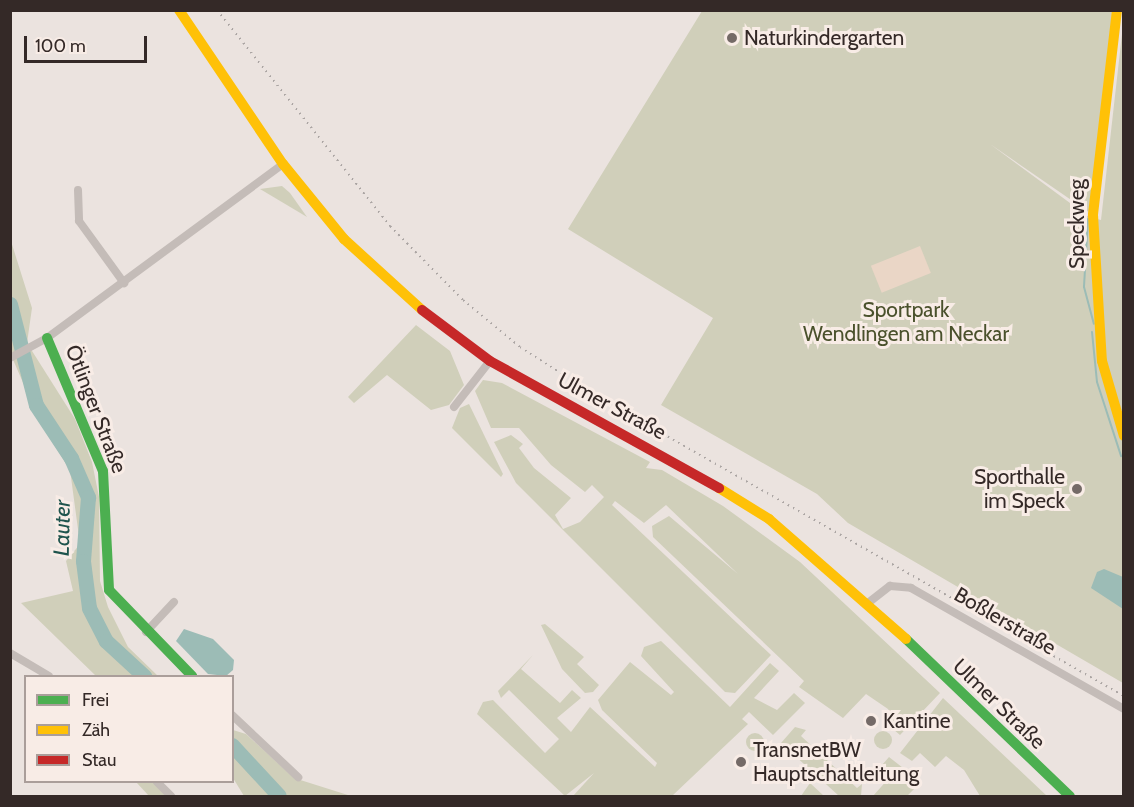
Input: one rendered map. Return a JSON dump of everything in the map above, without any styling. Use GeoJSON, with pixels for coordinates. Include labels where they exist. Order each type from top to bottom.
{"type":"FeatureCollection","features":[{"type":"Feature","properties":{"kind":"main road","name":"Ulmer Straße"},"geometry":{"type":"LineString","coordinates":[[179,10],[283,164],[344,239],[398,292],[490,361],[739,498],[868,603],[1070,796]]}},
{"type":"Feature","properties":{"kind":"main road","name":"Speckweg"},"geometry":{"type":"LineString","coordinates":[[1117,10],[1093,215],[1102,361],[1124,436]]}},
{"type":"Feature","properties":{"kind":"main road","name":"Ötlinger Straße"},"geometry":{"type":"LineString","coordinates":[[47,338],[103,471],[109,590],[146,632],[191,675]]}},
{"type":"Feature","properties":{"kind":"street","name":"Ötlinger Straße"},"geometry":{"type":"LineString","coordinates":[[10,358],[47,338],[283,164]]}},
{"type":"Feature","properties":{"kind":"street"},"geometry":{"type":"LineString","coordinates":[[78,190],[79,221],[124,283]]}},
{"type":"Feature","properties":{"kind":"street"},"geometry":{"type":"LineString","coordinates":[[454,407],[490,361]]}},
{"type":"Feature","properties":{"kind":"street","name":"Boßlerstraße"},"geometry":{"type":"LineString","coordinates":[[868,603],[890,586],[911,588],[1124,709]]}},
{"type":"Feature","properties":{"kind":"street"},"geometry":{"type":"LineString","coordinates":[[146,632],[174,602]]}},
{"type":"Feature","properties":{"kind":"street"},"geometry":{"type":"LineString","coordinates":[[10,653],[47,675]]}},
{"type":"Feature","properties":{"kind":"street"},"geometry":{"type":"LineString","coordinates":[[234,717],[298,777]]}},
{"type":"Feature","properties":{"kind":"street"},"geometry":{"type":"LineString","coordinates":[[158,783],[170,795]]}},
{"type":"Feature","properties":{"kind":"green space","name":"Sportpark Wendlingen am Neckar"},"geometry":{"type":"Polygon","coordinates":[[[702,11],[1117,11],[1093,215],[990,144],[1089,217],[1101,220],[1123,25],[1123,683],[848,523],[817,494],[661,405],[713,318],[568,229],[702,11]]]}},
{"type":"Feature","properties":{"kind":"green space"},"geometry":{"type":"Polygon","coordinates":[[[282,186],[290,193],[307,217],[260,189],[282,186]]]}},
{"type":"Feature","properties":{"kind":"green space"},"geometry":{"type":"Polygon","coordinates":[[[10,238],[32,308],[27,343],[75,419],[92,462],[99,497],[100,581],[108,607],[128,647],[157,675],[95,675],[21,603],[73,591],[66,561],[80,544],[70,470],[41,424],[11,355],[10,238]]]}},
{"type":"Feature","properties":{"kind":"green space"},"geometry":{"type":"Polygon","coordinates":[[[416,325],[450,351],[464,385],[449,405],[431,410],[387,375],[354,403],[348,397],[416,325]]]}},
{"type":"Feature","properties":{"kind":"green space"},"geometry":{"type":"Polygon","coordinates":[[[483,380],[502,383],[650,462],[646,468],[662,470],[723,506],[800,562],[940,693],[900,735],[887,724],[892,717],[888,709],[866,694],[843,718],[799,687],[804,681],[653,537],[652,526],[669,516],[738,574],[666,505],[644,523],[615,501],[612,505],[771,655],[735,693],[725,692],[516,483],[494,442],[511,435],[523,444],[519,448],[534,468],[571,498],[555,515],[563,529],[580,522],[604,497],[592,485],[585,492],[551,465],[519,428],[491,428],[475,391],[483,380]]]}},
{"type":"Feature","properties":{"kind":"green space"},"geometry":{"type":"Polygon","coordinates":[[[469,404],[503,474],[501,477],[452,428],[460,408],[469,404]]]}},
{"type":"Feature","properties":{"kind":"green space"},"geometry":{"type":"Polygon","coordinates":[[[545,624],[584,657],[577,664],[599,685],[593,692],[585,693],[562,669],[541,625],[545,624]]]}},
{"type":"Feature","properties":{"kind":"green space"},"geometry":{"type":"Polygon","coordinates":[[[661,641],[730,707],[770,663],[779,671],[754,698],[777,710],[794,693],[805,703],[773,735],[749,712],[742,719],[748,724],[672,796],[573,796],[594,773],[565,796],[477,714],[483,702],[493,700],[545,753],[559,739],[509,690],[501,698],[498,691],[533,655],[521,669],[560,703],[572,690],[581,698],[557,718],[571,732],[590,707],[655,767],[657,763],[602,710],[598,700],[630,662],[671,695],[674,692],[641,656],[644,647],[661,641]]]}},
{"type":"Feature","properties":{"kind":"green space"},"geometry":{"type":"Polygon","coordinates":[[[943,698],[1047,796],[980,796],[964,770],[946,756],[935,767],[920,753],[912,761],[900,753],[943,698]]]}},
{"type":"Feature","properties":{"kind":"green space"},"geometry":{"type":"Polygon","coordinates":[[[795,727],[806,730],[801,736],[857,788],[862,784],[861,796],[839,796],[781,743],[795,727]]]}},
{"type":"Feature","properties":{"kind":"green space"},"geometry":{"type":"Polygon","coordinates":[[[234,730],[246,734],[294,778],[351,796],[244,796],[234,780],[234,730]]]}},
{"type":"Feature","properties":{"kind":"green space"},"geometry":{"type":"Polygon","coordinates":[[[883,731],[889,734],[892,740],[889,746],[883,749],[877,746],[874,740],[877,734],[883,731]]]}},
{"type":"Feature","properties":{"kind":"green space"},"geometry":{"type":"Polygon","coordinates":[[[755,733],[761,736],[764,742],[761,748],[755,751],[749,748],[746,742],[749,736],[755,733]]]}},
{"type":"Feature","properties":{"kind":"green space"},"geometry":{"type":"Polygon","coordinates":[[[889,757],[921,782],[907,796],[873,796],[889,778],[882,765],[889,757]]]}},
{"type":"Feature","properties":{"kind":"green space"},"geometry":{"type":"Polygon","coordinates":[[[137,783],[155,783],[168,796],[149,796],[137,783]]]}},
{"type":"Feature","properties":{"kind":"green space"},"geometry":{"type":"Polygon","coordinates":[[[810,783],[824,796],[801,796],[810,783]]]}},
{"type":"Feature","properties":{"kind":"sand"},"geometry":{"type":"Polygon","coordinates":[[[920,246],[931,273],[882,293],[871,266],[920,246]]]}},
{"type":"Feature","properties":{"kind":"water"},"geometry":{"type":"Polygon","coordinates":[[[1104,569],[1123,577],[1123,609],[1091,588],[1097,572],[1104,569]]]}},
{"type":"Feature","properties":{"kind":"water"},"geometry":{"type":"Polygon","coordinates":[[[184,629],[213,639],[234,660],[233,670],[227,675],[208,674],[176,641],[184,629]]]}},
{"type":"Feature","properties":{"kind":"waterway"},"geometry":{"type":"LineString","coordinates":[[1088,219],[1084,287],[1094,324]]}},
{"type":"Feature","properties":{"kind":"waterway","name":"Lauter"},"geometry":{"type":"LineString","coordinates":[[10,304],[36,405],[71,458],[88,497],[83,561],[89,608],[106,641],[143,675]]}},
{"type":"Feature","properties":{"kind":"waterway"},"geometry":{"type":"LineString","coordinates":[[1092,332],[1097,382],[1121,456]]}},
{"type":"Feature","properties":{"kind":"waterway","name":"Lauter"},"geometry":{"type":"LineString","coordinates":[[234,747],[279,796]]}},
{"type":"Feature","properties":{"kind":"railway"},"geometry":{"type":"LineString","coordinates":[[217,10],[390,226],[463,300],[520,347],[600,398],[1124,696]]}},
{"type":"Feature","properties":{"kind":"traffic: fast"},"geometry":{"type":"LineString","coordinates":[[47,338],[103,471],[109,590],[191,675]]}},
{"type":"Feature","properties":{"kind":"traffic: fast"},"geometry":{"type":"LineString","coordinates":[[906,639],[1070,796]]}},
{"type":"Feature","properties":{"kind":"traffic: slow"},"geometry":{"type":"LineString","coordinates":[[179,10],[283,164],[344,239],[422,310]]}},
{"type":"Feature","properties":{"kind":"traffic: slow"},"geometry":{"type":"LineString","coordinates":[[1117,10],[1093,215],[1102,361],[1124,436]]}},
{"type":"Feature","properties":{"kind":"traffic: slow"},"geometry":{"type":"LineString","coordinates":[[719,488],[769,519],[906,639]]}},
{"type":"Feature","properties":{"kind":"traffic: jam"},"geometry":{"type":"LineString","coordinates":[[422,310],[490,361],[719,488]]}},
{"type":"Feature","properties":{"kind":"place","name":"Naturkindergarten"},"geometry":{"type":"Point","coordinates":[732,38]}},
{"type":"Feature","properties":{"kind":"place","name":"Sporthalle im Speck"},"geometry":{"type":"Point","coordinates":[1077,489]}},
{"type":"Feature","properties":{"kind":"place","name":"Kantine"},"geometry":{"type":"Point","coordinates":[871,721]}},
{"type":"Feature","properties":{"kind":"place","name":"TransnetBW Hauptschaltleitung"},"geometry":{"type":"Point","coordinates":[741,762]}}]}
